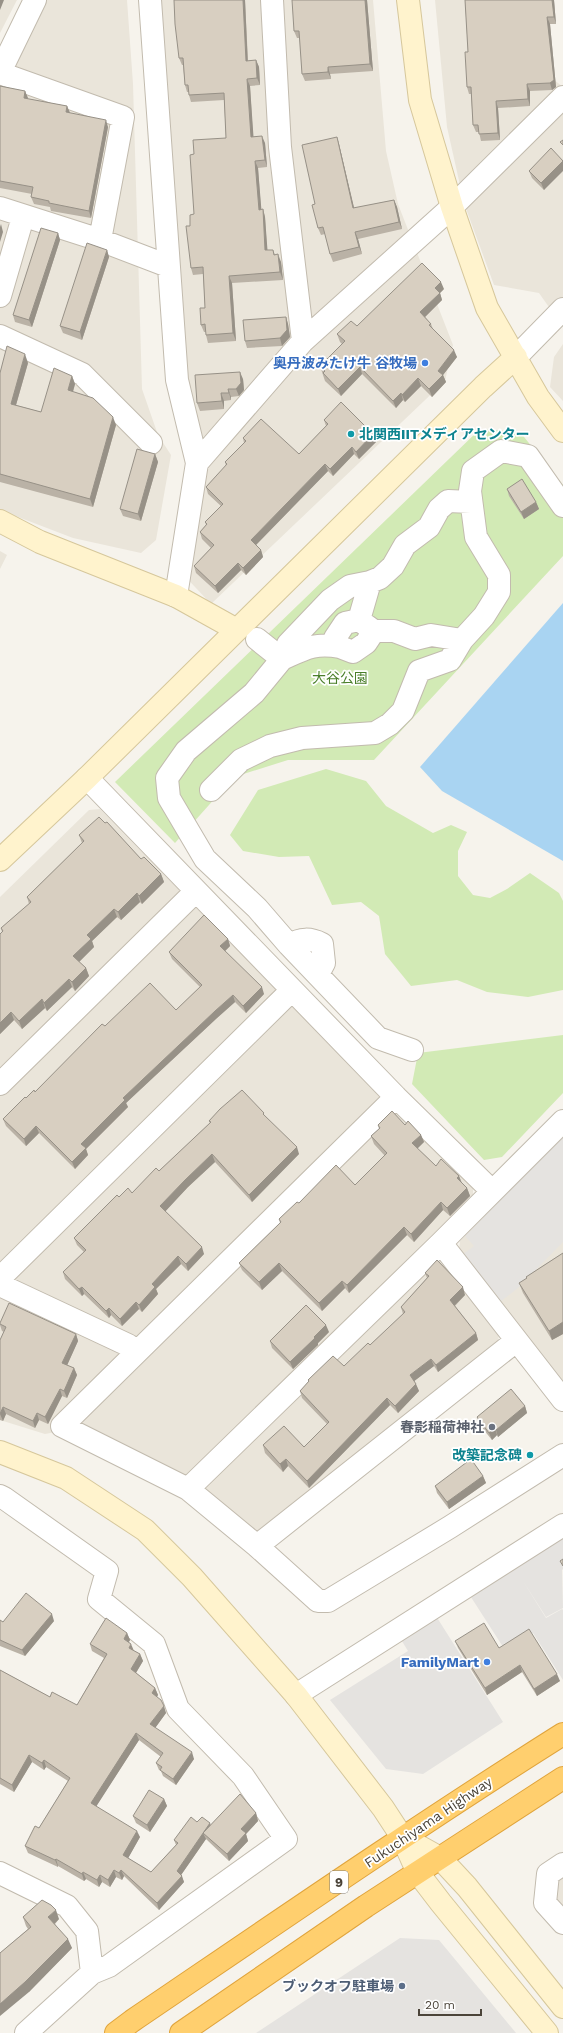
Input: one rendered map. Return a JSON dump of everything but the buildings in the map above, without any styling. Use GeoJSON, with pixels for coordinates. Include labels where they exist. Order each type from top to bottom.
{"type":"FeatureCollection","features":[{"type":"Feature","properties":{"kind":"highway","name":"Fukuchiyama Highway"},"geometry":{"type":"LineString","coordinates":[[116,2033],[347,1877],[402,1837],[563,1734]]}},
{"type":"Feature","properties":{"kind":"highway","name":"9"},"geometry":{"type":"LineString","coordinates":[[181,2033],[366,1906],[563,1778]]}},
{"type":"Feature","properties":{"kind":"street"},"geometry":{"type":"LineString","coordinates":[[35,0],[0,72],[123,117],[100,240]]}},
{"type":"Feature","properties":{"kind":"street"},"geometry":{"type":"LineString","coordinates":[[150,0],[177,380],[197,463],[176,596]]}},
{"type":"Feature","properties":{"kind":"street"},"geometry":{"type":"LineString","coordinates":[[272,0],[280,147],[303,341]]}},
{"type":"Feature","properties":{"kind":"street"},"geometry":{"type":"LineString","coordinates":[[408,0],[420,100],[452,207],[487,308],[538,397],[563,431]]}},
{"type":"Feature","properties":{"kind":"street"},"geometry":{"type":"LineString","coordinates":[[197,463],[303,341],[452,207],[563,97]]}},
{"type":"Feature","properties":{"kind":"street"},"geometry":{"type":"LineString","coordinates":[[0,208],[23,217],[100,240],[168,266]]}},
{"type":"Feature","properties":{"kind":"street"},"geometry":{"type":"LineString","coordinates":[[0,296],[23,217]]}},
{"type":"Feature","properties":{"kind":"street"},"geometry":{"type":"LineString","coordinates":[[0,860],[87,778],[516,357],[563,309]]}},
{"type":"Feature","properties":{"kind":"street"},"geometry":{"type":"LineString","coordinates":[[0,336],[82,374],[151,443]]}},
{"type":"Feature","properties":{"kind":"street"},"geometry":{"type":"LineString","coordinates":[[211,790],[241,760],[270,746],[302,738],[374,733],[390,724],[403,711],[419,671],[450,660],[462,640],[484,616],[499,592],[499,575],[476,537],[470,490],[473,471],[501,451],[528,456],[563,506]]}},
{"type":"Feature","properties":{"kind":"street"},"geometry":{"type":"LineString","coordinates":[[412,1050],[378,1038],[289,945],[250,914],[205,860],[169,798],[167,778],[186,751],[254,693],[282,659],[288,644],[330,600],[350,586],[370,582],[380,578],[393,566],[405,545],[429,527],[439,509],[448,501],[471,502]]}},
{"type":"Feature","properties":{"kind":"street"},"geometry":{"type":"LineString","coordinates":[[0,521],[40,542],[176,596],[237,630]]}},
{"type":"Feature","properties":{"kind":"street"},"geometry":{"type":"LineString","coordinates":[[282,659],[306,648],[324,644],[340,647],[353,652],[366,643],[370,582]]}},
{"type":"Feature","properties":{"kind":"street"},"geometry":{"type":"LineString","coordinates":[[367,626],[394,631],[415,640],[431,635],[462,640]]}},
{"type":"Feature","properties":{"kind":"street"},"geometry":{"type":"LineString","coordinates":[[257,639],[282,659]]}},
{"type":"Feature","properties":{"kind":"street"},"geometry":{"type":"LineString","coordinates":[[415,640],[420,656],[432,667]]}},
{"type":"Feature","properties":{"kind":"street"},"geometry":{"type":"LineString","coordinates":[[87,778],[195,892],[396,1097],[492,1191]]}},
{"type":"Feature","properties":{"kind":"street"},"geometry":{"type":"LineString","coordinates":[[0,1084],[195,892]]}},
{"type":"Feature","properties":{"kind":"street"},"geometry":{"type":"LineString","coordinates":[[0,1278],[292,990]]}},
{"type":"Feature","properties":{"kind":"street"},"geometry":{"type":"LineString","coordinates":[[396,1097],[62,1426],[188,1489],[257,1546],[318,1601],[328,1602],[563,1455]]}},
{"type":"Feature","properties":{"kind":"street"},"geometry":{"type":"LineString","coordinates":[[188,1489],[441,1243],[563,1121]]}},
{"type":"Feature","properties":{"kind":"street"},"geometry":{"type":"LineString","coordinates":[[441,1243],[563,1400]]}},
{"type":"Feature","properties":{"kind":"street"},"geometry":{"type":"LineString","coordinates":[[0,1285],[128,1345],[137,1352]]}},
{"type":"Feature","properties":{"kind":"street"},"geometry":{"type":"LineString","coordinates":[[257,1546],[516,1341]]}},
{"type":"Feature","properties":{"kind":"street"},"geometry":{"type":"LineString","coordinates":[[0,1452],[66,1478],[145,1530],[192,1576],[296,1695],[383,1808],[402,1837],[418,1873],[440,1904],[547,2033]]}},
{"type":"Feature","properties":{"kind":"street"},"geometry":{"type":"LineString","coordinates":[[0,1496],[107,1571],[99,1599],[154,1644],[178,1709],[243,1776],[286,1839],[109,1966],[92,1973],[26,2033]]}},
{"type":"Feature","properties":{"kind":"street"},"geometry":{"type":"LineString","coordinates":[[296,1695],[563,1525]]}},
{"type":"Feature","properties":{"kind":"street"},"geometry":{"type":"LineString","coordinates":[[402,1837],[440,1858],[467,1887],[563,2007]]}},
{"type":"Feature","properties":{"kind":"street"},"geometry":{"type":"LineString","coordinates":[[563,1864],[548,1874],[545,1903],[563,1923]]}},
{"type":"Feature","properties":{"kind":"street"},"geometry":{"type":"LineString","coordinates":[[0,1873],[67,1906],[87,1931],[92,1973]]}},
{"type":"Feature","properties":{"kind":"shaded area"},"geometry":{"type":"Polygon","coordinates":[[[0,0],[17,0],[0,33],[0,0]]]}},
{"type":"Feature","properties":{"kind":"shaded area"},"geometry":{"type":"Polygon","coordinates":[[[42,0],[127,0],[133,84],[142,389],[158,435],[171,455],[156,540],[141,553],[73,538],[0,510],[0,82],[42,0]]]}},
{"type":"Feature","properties":{"kind":"shaded area"},"geometry":{"type":"Polygon","coordinates":[[[148,0],[373,0],[386,151],[398,204],[453,345],[445,381],[211,604],[180,571],[199,471],[187,421],[148,0]]]}},
{"type":"Feature","properties":{"kind":"shaded area"},"geometry":{"type":"Polygon","coordinates":[[[435,0],[547,0],[553,79],[563,87],[563,327],[539,293],[494,285],[464,203],[447,127],[435,0]]]}},
{"type":"Feature","properties":{"kind":"shaded area"},"geometry":{"type":"Polygon","coordinates":[[[563,344],[563,401],[550,387],[554,357],[563,344]]]}},
{"type":"Feature","properties":{"kind":"shaded area"},"geometry":{"type":"Polygon","coordinates":[[[0,551],[7,555],[0,569],[0,551]]]}},
{"type":"Feature","properties":{"kind":"shaded area"},"geometry":{"type":"Polygon","coordinates":[[[100,809],[285,999],[473,1188],[473,1199],[430,1242],[499,1332],[498,1343],[265,1530],[254,1531],[188,1478],[87,1426],[45,1434],[0,1420],[0,897],[89,810],[100,809]]]}},
{"type":"Feature","properties":{"kind":"shaded area"},"geometry":{"type":"Polygon","coordinates":[[[563,1136],[563,1382],[459,1250],[460,1241],[563,1136]]]}},
{"type":"Feature","properties":{"kind":"shaded area"},"geometry":{"type":"Polygon","coordinates":[[[563,1136],[563,1242],[518,1288],[500,1302],[462,1255],[474,1246],[465,1236],[563,1136]]]}},
{"type":"Feature","properties":{"kind":"shaded area"},"geometry":{"type":"Polygon","coordinates":[[[563,1535],[563,1608],[546,1617],[523,1581],[546,1618],[562,1609],[563,1610],[563,1680],[533,1633],[505,1650],[469,1594],[563,1535]]]}},
{"type":"Feature","properties":{"kind":"shaded area"},"geometry":{"type":"Polygon","coordinates":[[[436,1616],[503,1722],[423,1774],[386,1769],[330,1700],[408,1651],[400,1638],[436,1616]]]}},
{"type":"Feature","properties":{"kind":"shaded area"},"geometry":{"type":"Polygon","coordinates":[[[563,1876],[563,1907],[554,1897],[552,1884],[563,1876]]]}},
{"type":"Feature","properties":{"kind":"shaded area","name":"ブックオフ駐車場"},"geometry":{"type":"Polygon","coordinates":[[[400,1938],[439,1940],[516,2033],[256,2033],[400,1938]]]}},
{"type":"Feature","properties":{"kind":"green space","name":"大谷公園"},"geometry":{"type":"Polygon","coordinates":[[[480,429],[520,432],[563,485],[563,556],[374,760],[288,760],[234,777],[175,843],[115,782],[480,429]]]}},
{"type":"Feature","properties":{"kind":"green space"},"geometry":{"type":"Polygon","coordinates":[[[326,769],[366,781],[386,806],[433,833],[451,825],[467,832],[458,851],[458,876],[473,895],[490,898],[507,889],[530,873],[559,893],[563,901],[563,990],[528,997],[487,992],[457,980],[411,986],[385,954],[379,916],[361,902],[332,905],[309,856],[279,857],[243,851],[230,835],[258,790],[326,769]]]}},
{"type":"Feature","properties":{"kind":"green space"},"geometry":{"type":"Polygon","coordinates":[[[563,1035],[563,1093],[502,1157],[484,1160],[412,1084],[418,1053],[563,1035]]]}},
{"type":"Feature","properties":{"kind":"water"},"geometry":{"type":"Polygon","coordinates":[[[563,603],[563,861],[442,791],[420,767],[563,603]]]}},
{"type":"Feature","properties":{"kind":"place","name":"奥丹波みたけ牛 谷牧場"},"geometry":{"type":"Point","coordinates":[425,363]}},
{"type":"Feature","properties":{"kind":"place","name":"北関西IITメディアセンター"},"geometry":{"type":"Point","coordinates":[351,434]}},
{"type":"Feature","properties":{"kind":"place","name":"春影稲荷神社"},"geometry":{"type":"Point","coordinates":[492,1427]}},
{"type":"Feature","properties":{"kind":"place","name":"改築記念碑"},"geometry":{"type":"Point","coordinates":[530,1455]}},
{"type":"Feature","properties":{"kind":"place","name":"FamilyMart"},"geometry":{"type":"Point","coordinates":[487,1662]}},
{"type":"Feature","properties":{"kind":"place","name":"ブックオフ駐車場"},"geometry":{"type":"Point","coordinates":[402,1986]}}]}
